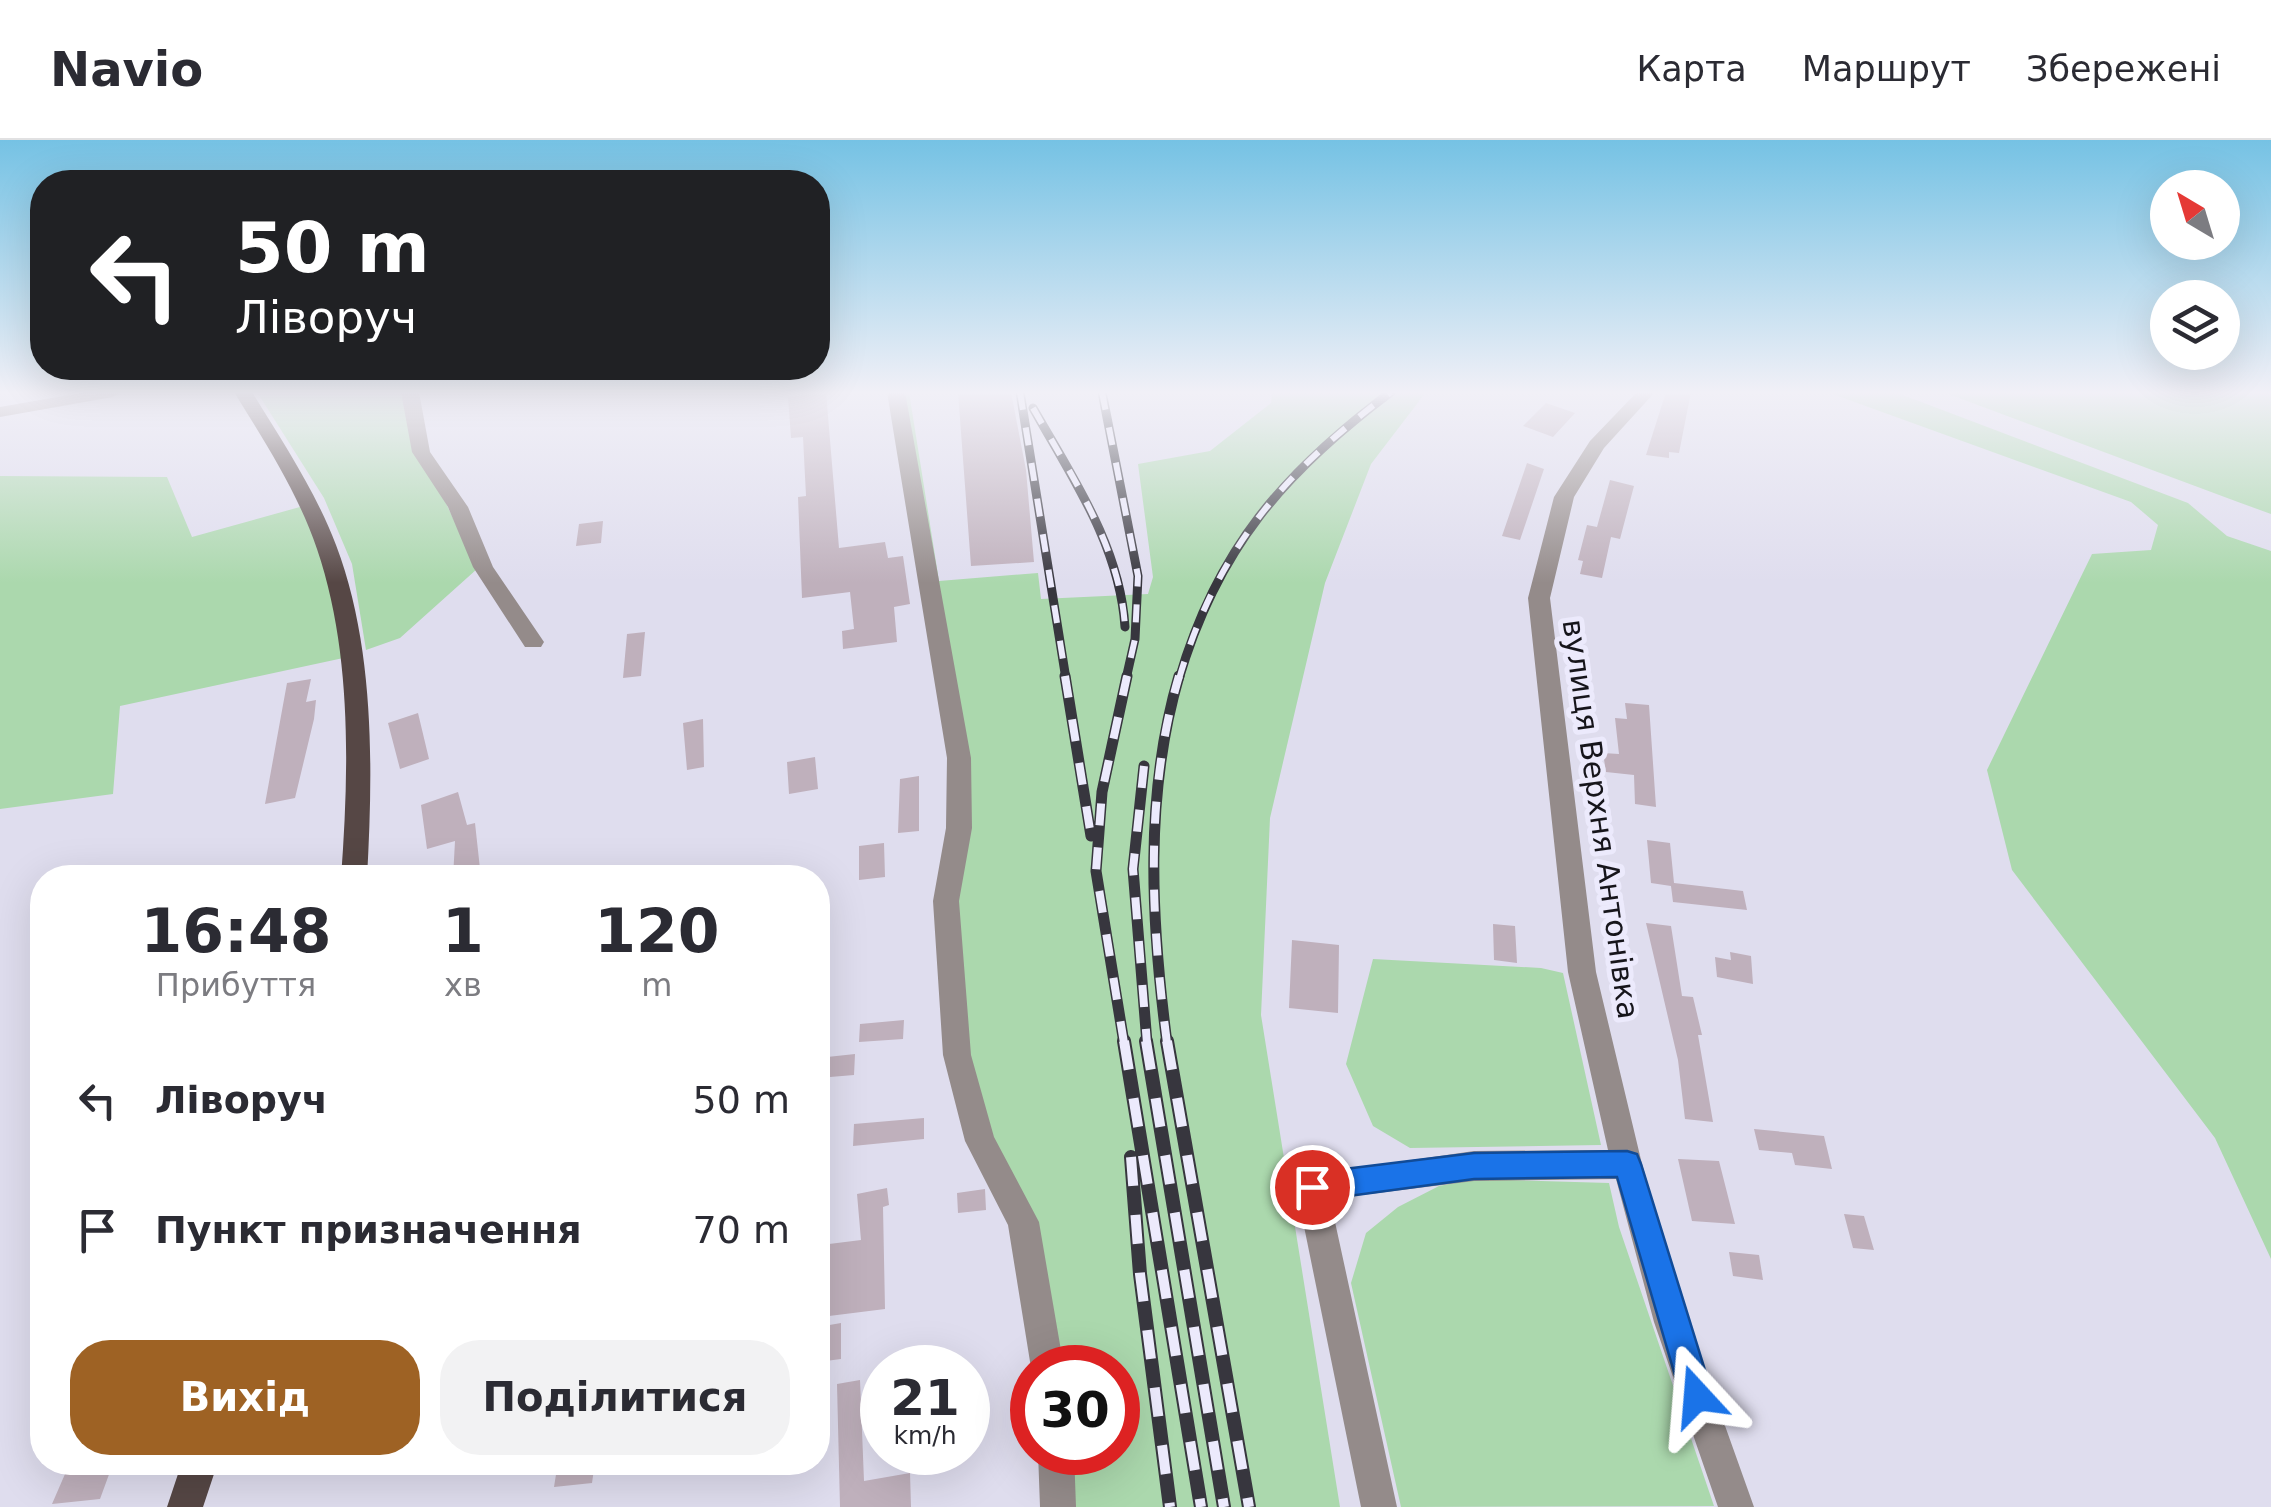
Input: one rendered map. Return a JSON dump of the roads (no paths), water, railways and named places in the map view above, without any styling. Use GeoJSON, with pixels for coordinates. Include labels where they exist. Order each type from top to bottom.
{"type":"FeatureCollection","features":[{"type":"Feature","properties":{"kind":"main road"},"geometry":{"type":"LineString","coordinates":[[279,456],[307,505],[334,570],[348,657],[355,737],[354,865]]}},
{"type":"Feature","properties":{"kind":"main road"},"geometry":{"type":"LineString","coordinates":[[185,1507],[196,1475]]}},
{"type":"Feature","properties":{"kind":"street"},"geometry":{"type":"LineString","coordinates":[[424,456],[458,508],[483,567],[533,642]]}},
{"type":"Feature","properties":{"kind":"street"},"geometry":{"type":"LineString","coordinates":[[907,456],[959,758],[959,828],[946,902],[957,1054],[980,1141],[1023,1222],[1043,1345]]}},
{"type":"Feature","properties":{"kind":"street","name":"вулиця Верхня Антонівка"},"geometry":{"type":"LineString","coordinates":[[1590,456],[1564,497],[1538,598],[1582,972],[1627,1164],[1671,1322],[1736,1507]]}},
{"type":"Feature","properties":{"kind":"street"},"geometry":{"type":"LineString","coordinates":[[1379,1507],[1312,1187],[1474,1166],[1627,1164]]}},
{"type":"Feature","properties":{"kind":"street"},"geometry":{"type":"LineString","coordinates":[[1057,1475],[1058,1507]]}},
{"type":"Feature","properties":{"kind":"railway"},"geometry":{"type":"LineString","coordinates":[[1030,456],[1066,679]]}},
{"type":"Feature","properties":{"kind":"railway"},"geometry":{"type":"LineString","coordinates":[[1061,456],[1104,540],[1114,568],[1125,627]]}},
{"type":"Feature","properties":{"kind":"railway"},"geometry":{"type":"LineString","coordinates":[[1114,456],[1138,576],[1135,639],[1126,679]]}},
{"type":"Feature","properties":{"kind":"railway"},"geometry":{"type":"LineString","coordinates":[[1179,679],[1213,591],[1235,552],[1259,517],[1314,456]]}},
{"type":"Feature","properties":{"kind":"railway"},"geometry":{"type":"LineString","coordinates":[[1065,676],[1091,836]]}},
{"type":"Feature","properties":{"kind":"railway"},"geometry":{"type":"LineString","coordinates":[[1124,1043],[1096,871],[1102,792],[1127,676]]}},
{"type":"Feature","properties":{"kind":"railway"},"geometry":{"type":"LineString","coordinates":[[1167,1043],[1157,951],[1154,858],[1160,766],[1179,676]]}},
{"type":"Feature","properties":{"kind":"railway"},"geometry":{"type":"LineString","coordinates":[[1144,766],[1133,869],[1147,1043]]}},
{"type":"Feature","properties":{"kind":"railway"},"geometry":{"type":"LineString","coordinates":[[1124,1041],[1201,1507]]}},
{"type":"Feature","properties":{"kind":"railway"},"geometry":{"type":"LineString","coordinates":[[1146,1041],[1224,1507]]}},
{"type":"Feature","properties":{"kind":"railway"},"geometry":{"type":"LineString","coordinates":[[1167,1041],[1249,1507]]}},
{"type":"Feature","properties":{"kind":"railway"},"geometry":{"type":"LineString","coordinates":[[1131,1157],[1140,1274],[1170,1507]]}}]}
